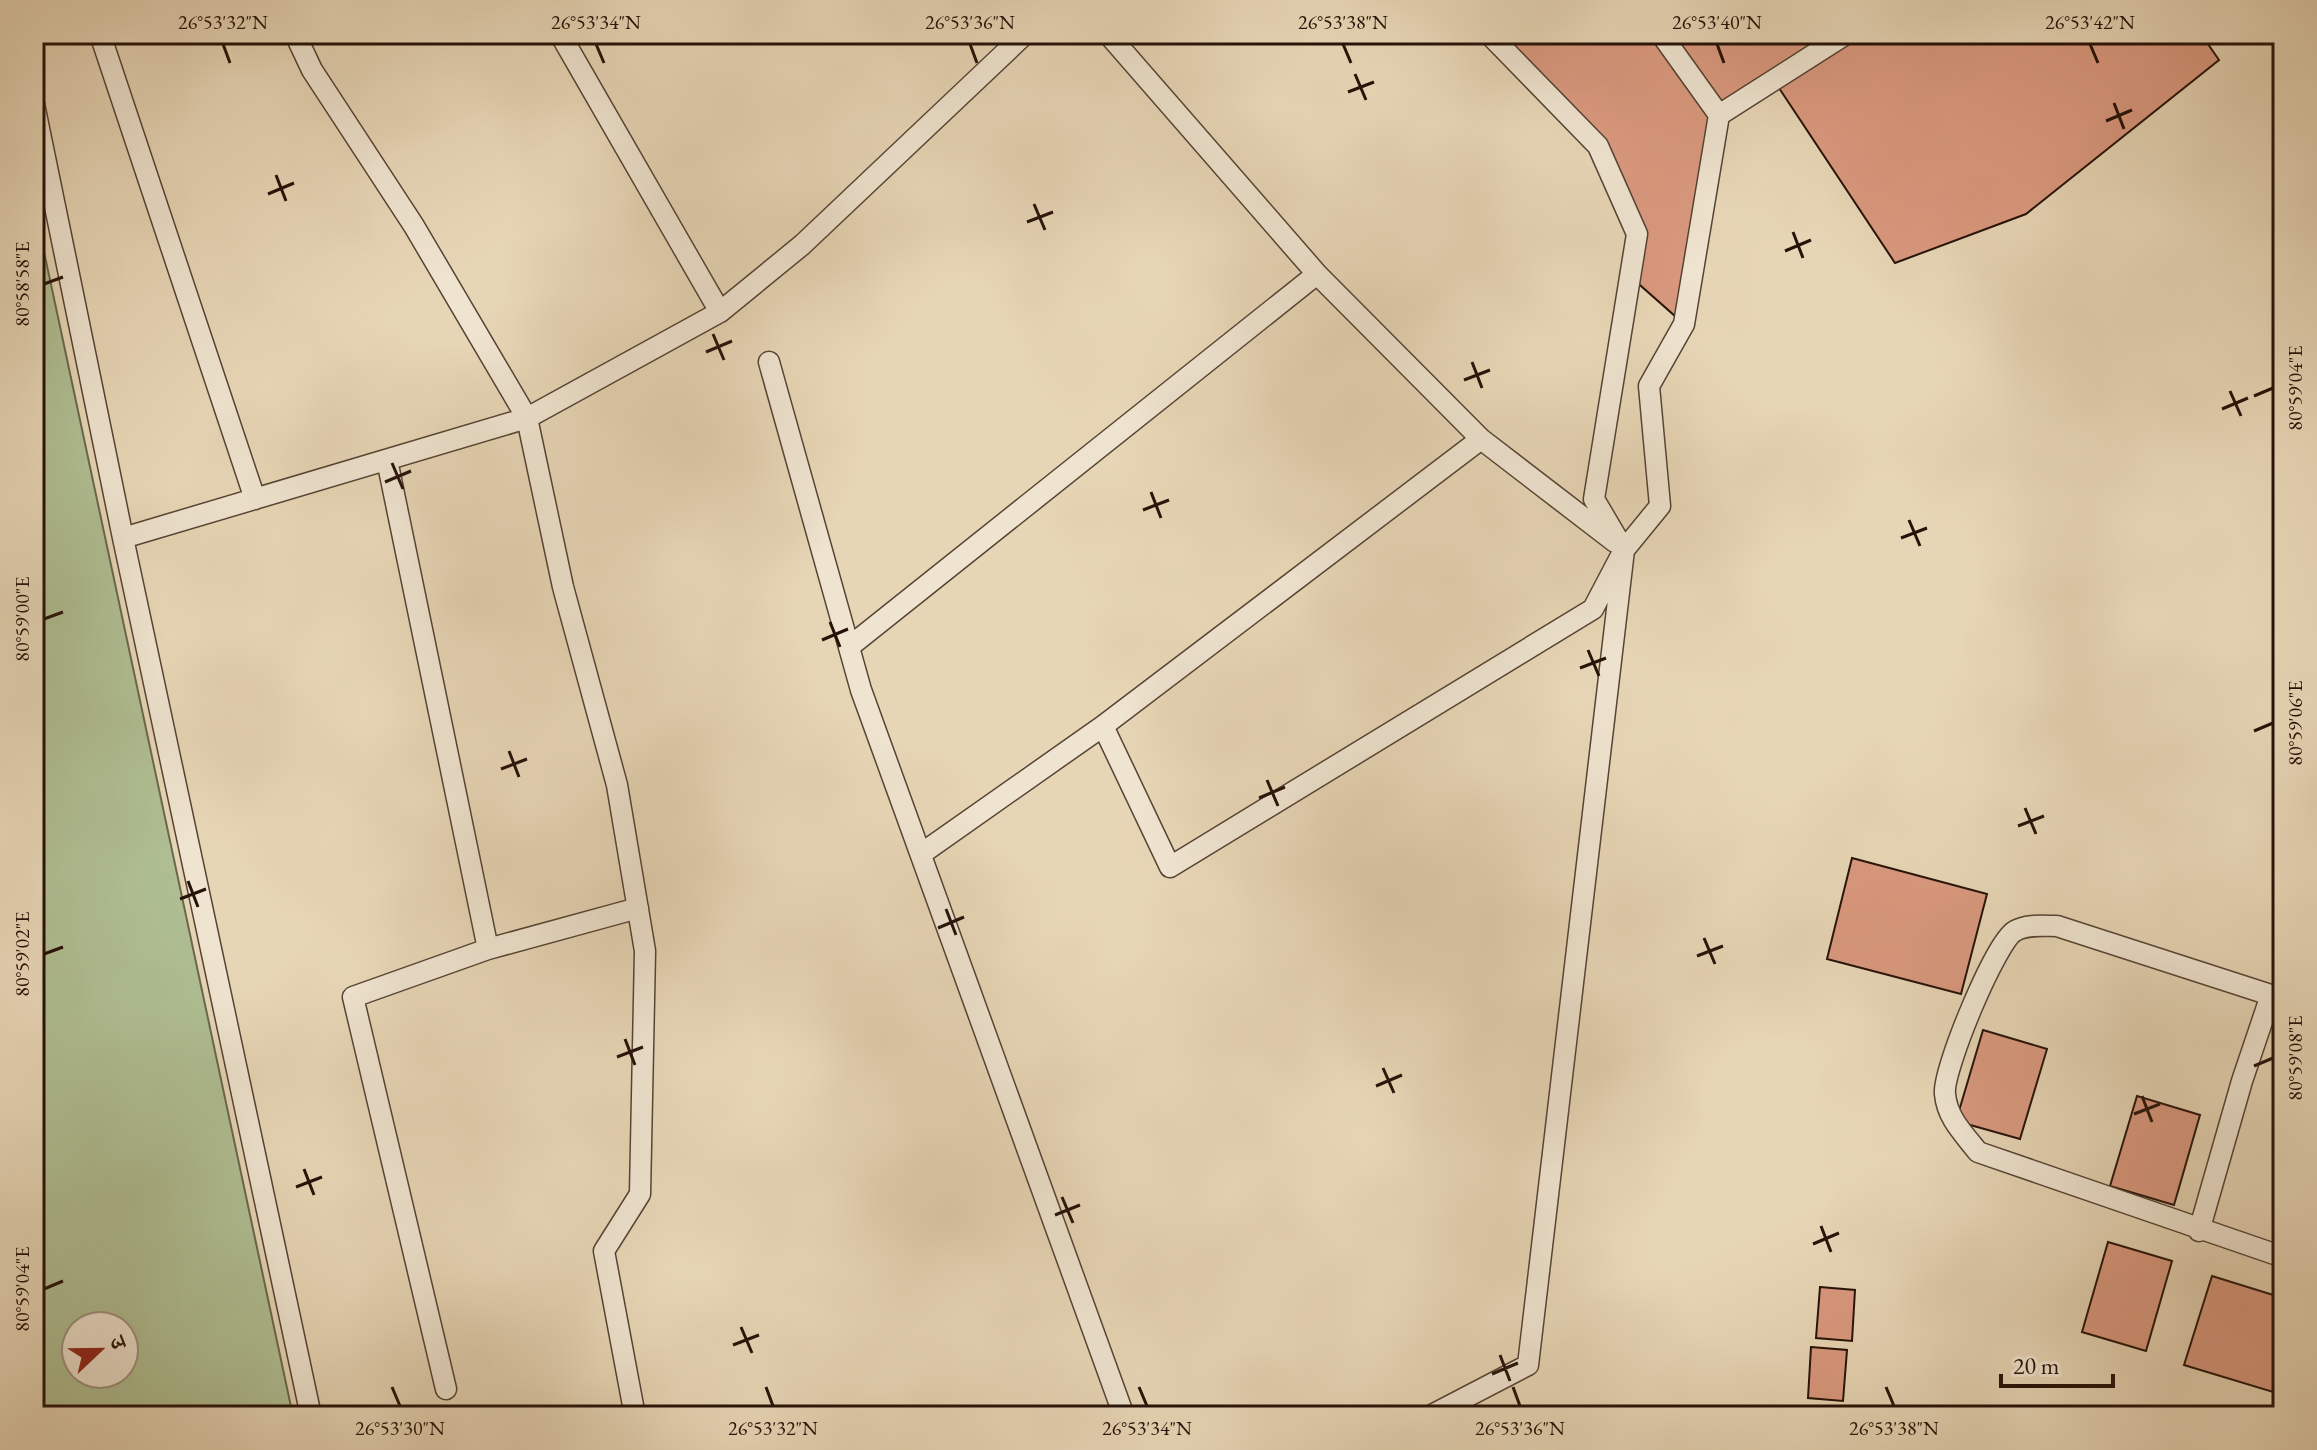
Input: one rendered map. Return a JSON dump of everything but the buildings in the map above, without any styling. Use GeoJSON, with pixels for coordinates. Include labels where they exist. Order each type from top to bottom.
{"type":"FeatureCollection","features":[{"type":"Feature","properties":{"kind":"lane"},"geometry":{"type":"LineString","coordinates":[[100,34],[255,499]]}},
{"type":"Feature","properties":{"kind":"lane"},"geometry":{"type":"LineString","coordinates":[[295,34],[312,70],[414,226],[527,418],[563,587],[617,785],[645,951],[640,1194],[604,1251],[635,1416]]}},
{"type":"Feature","properties":{"kind":"lane"},"geometry":{"type":"LineString","coordinates":[[560,34],[720,312]]}},
{"type":"Feature","properties":{"kind":"lane"},"geometry":{"type":"LineString","coordinates":[[123,538],[527,418],[720,312],[802,245],[1025,34]]}},
{"type":"Feature","properties":{"kind":"lane"},"geometry":{"type":"LineString","coordinates":[[1108,34],[1317,274],[1481,439],[1624,550]]}},
{"type":"Feature","properties":{"kind":"lane"},"geometry":{"type":"LineString","coordinates":[[1430,1416],[1528,1365],[1624,550],[1594,499],[1637,234],[1598,146],[1489,34]]}},
{"type":"Feature","properties":{"kind":"lane"},"geometry":{"type":"LineString","coordinates":[[1103,726],[1170,867],[1593,609],[1624,550],[1660,506],[1649,386],[1684,324],[1719,115],[1661,34]]}},
{"type":"Feature","properties":{"kind":"lane"},"geometry":{"type":"LineString","coordinates":[[1719,115],[1846,34]]}},
{"type":"Feature","properties":{"kind":"lane"},"geometry":{"type":"LineString","coordinates":[[34,104],[123,538],[311,1416]]}},
{"type":"Feature","properties":{"kind":"lane"},"geometry":{"type":"LineString","coordinates":[[849,647],[1317,274]]}},
{"type":"Feature","properties":{"kind":"lane"},"geometry":{"type":"LineString","coordinates":[[769,362],[849,647],[1124,1416]]}},
{"type":"Feature","properties":{"kind":"lane"},"geometry":{"type":"LineString","coordinates":[[921,854],[1103,726],[1481,439]]}},
{"type":"Feature","properties":{"kind":"lane"},"geometry":{"type":"LineString","coordinates":[[387,460],[488,949]]}},
{"type":"Feature","properties":{"kind":"lane"},"geometry":{"type":"LineString","coordinates":[[446,1389],[353,997],[488,949],[638,908]]}},
{"type":"Feature","properties":{"kind":"lane"},"geometry":{"type":"LineString","coordinates":[[2199,1231],[2242,1081],[2277,997],[2057,926],[2025,926],[2011,932],[1987,974],[1958,1041],[1944,1092],[1952,1120],[1978,1152],[2199,1231],[2283,1257]]}},
{"type":"Feature","properties":{"kind":"green space"},"geometry":{"type":"Polygon","coordinates":[[[34,205],[293,1416],[34,1416],[34,205]]]}}]}
